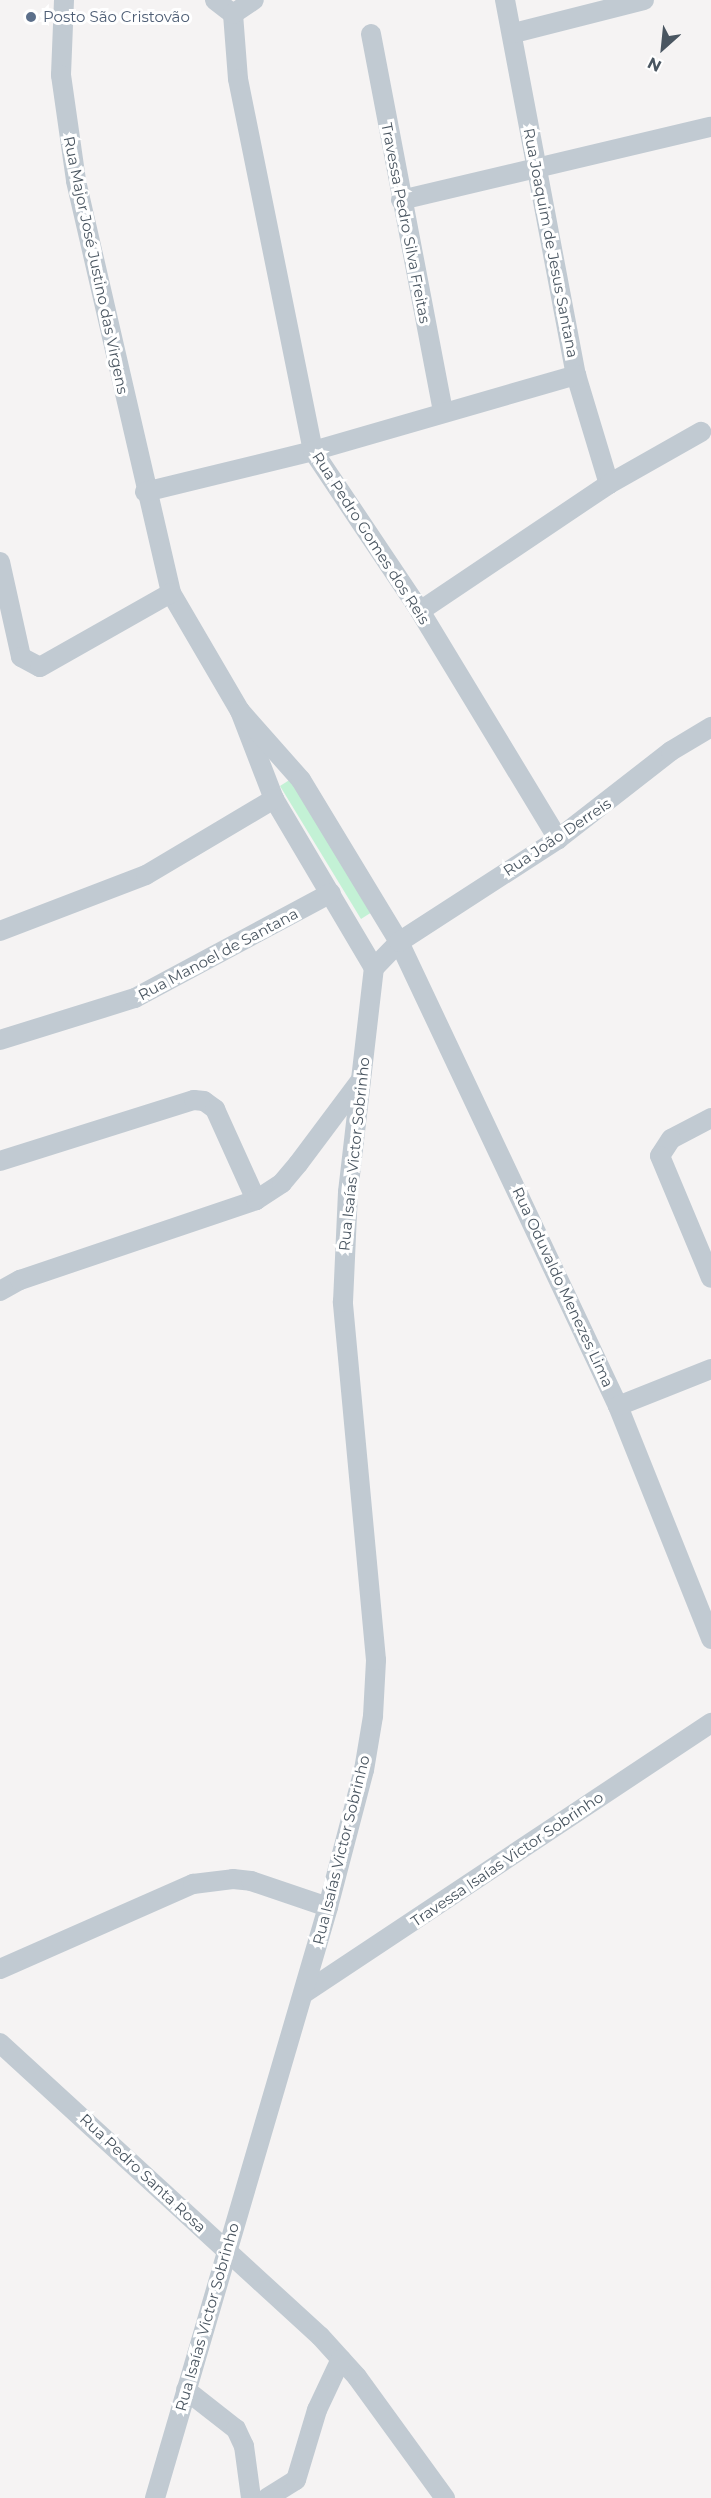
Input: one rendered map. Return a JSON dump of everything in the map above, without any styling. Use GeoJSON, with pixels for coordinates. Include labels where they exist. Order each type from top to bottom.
{"type":"FeatureCollection","features":[{"type":"Feature","properties":{"kind":"street","name":"Rua Major José Justino das Virgens"},"geometry":{"type":"LineString","coordinates":[[64,0],[61,75],[68,136],[145,492],[171,594],[240,711]]}},
{"type":"Feature","properties":{"kind":"street"},"geometry":{"type":"LineString","coordinates":[[215,0],[233,14],[254,0]]}},
{"type":"Feature","properties":{"kind":"street","name":"Rua Joaquim de Jesus Santana"},"geometry":{"type":"LineString","coordinates":[[505,0],[514,33],[536,170],[576,375],[609,484]]}},
{"type":"Feature","properties":{"kind":"street"},"geometry":{"type":"LineString","coordinates":[[514,33],[644,0]]}},
{"type":"Feature","properties":{"kind":"street","name":"Rua Pedro Gomes dos Reis"},"geometry":{"type":"LineString","coordinates":[[233,14],[238,79],[313,451],[420,611],[558,839]]}},
{"type":"Feature","properties":{"kind":"street","name":"Travessa Pedro Silva Freitas"},"geometry":{"type":"LineString","coordinates":[[370,34],[443,412]]}},
{"type":"Feature","properties":{"kind":"street"},"geometry":{"type":"LineString","coordinates":[[401,200],[536,170],[711,126]]}},
{"type":"Feature","properties":{"kind":"street"},"geometry":{"type":"LineString","coordinates":[[145,492],[313,451],[576,375]]}},
{"type":"Feature","properties":{"kind":"street"},"geometry":{"type":"LineString","coordinates":[[420,611],[609,484],[701,432]]}},
{"type":"Feature","properties":{"kind":"street"},"geometry":{"type":"LineString","coordinates":[[0,563],[21,657],[40,667],[171,594]]}},
{"type":"Feature","properties":{"kind":"street"},"geometry":{"type":"LineString","coordinates":[[240,711],[274,799],[374,968]]}},
{"type":"Feature","properties":{"kind":"street","name":"Rua Oduvaldo Menezes Lima"},"geometry":{"type":"LineString","coordinates":[[240,711],[301,780],[399,942],[618,1406],[711,1639]]}},
{"type":"Feature","properties":{"kind":"street","name":"Rua João Derreis"},"geometry":{"type":"LineString","coordinates":[[374,968],[399,942],[558,839],[671,751],[711,727]]}},
{"type":"Feature","properties":{"kind":"street"},"geometry":{"type":"LineString","coordinates":[[0,931],[146,875],[274,799]]}},
{"type":"Feature","properties":{"kind":"street","name":"Rua Manoel de Santana"},"geometry":{"type":"LineString","coordinates":[[0,1040],[135,998],[331,893]]}},
{"type":"Feature","properties":{"kind":"street","name":"Rua Isaías Victor Sobrinho"},"geometry":{"type":"LineString","coordinates":[[155,2498],[328,1906],[364,1770],[376,1692],[343,1302],[348,1192],[374,968]]}},
{"type":"Feature","properties":{"kind":"street"},"geometry":{"type":"LineString","coordinates":[[0,1291],[20,1280],[256,1200],[282,1183],[361,1079]]}},
{"type":"Feature","properties":{"kind":"street"},"geometry":{"type":"LineString","coordinates":[[0,1161],[194,1100],[204,1101],[215,1109],[256,1200]]}},
{"type":"Feature","properties":{"kind":"street"},"geometry":{"type":"LineString","coordinates":[[711,1118],[671,1139],[660,1156],[711,1278]]}},
{"type":"Feature","properties":{"kind":"street"},"geometry":{"type":"LineString","coordinates":[[618,1406],[711,1369]]}},
{"type":"Feature","properties":{"kind":"street","name":"Travessa Isaías Victor Sobrinho"},"geometry":{"type":"LineString","coordinates":[[303,1994],[711,1724]]}},
{"type":"Feature","properties":{"kind":"street"},"geometry":{"type":"LineString","coordinates":[[0,1969],[193,1884],[233,1879],[252,1881],[328,1906]]}},
{"type":"Feature","properties":{"kind":"street","name":"Rua Pedro Santa Rosa"},"geometry":{"type":"LineString","coordinates":[[0,2043],[227,2250],[341,2360],[445,2498]]}},
{"type":"Feature","properties":{"kind":"street"},"geometry":{"type":"LineString","coordinates":[[267,2498],[296,2480],[317,2410],[341,2360]]}},
{"type":"Feature","properties":{"kind":"street"},"geometry":{"type":"LineString","coordinates":[[186,2390],[236,2429],[244,2446],[251,2498]]}},
{"type":"Feature","properties":{"kind":"green space"},"geometry":{"type":"Polygon","coordinates":[[[291,779],[372,912],[361,919],[280,786],[291,779]]]}},
{"type":"Feature","properties":{"kind":"place","name":"Posto São Cristovão"},"geometry":{"type":"Point","coordinates":[31,17]}}]}
